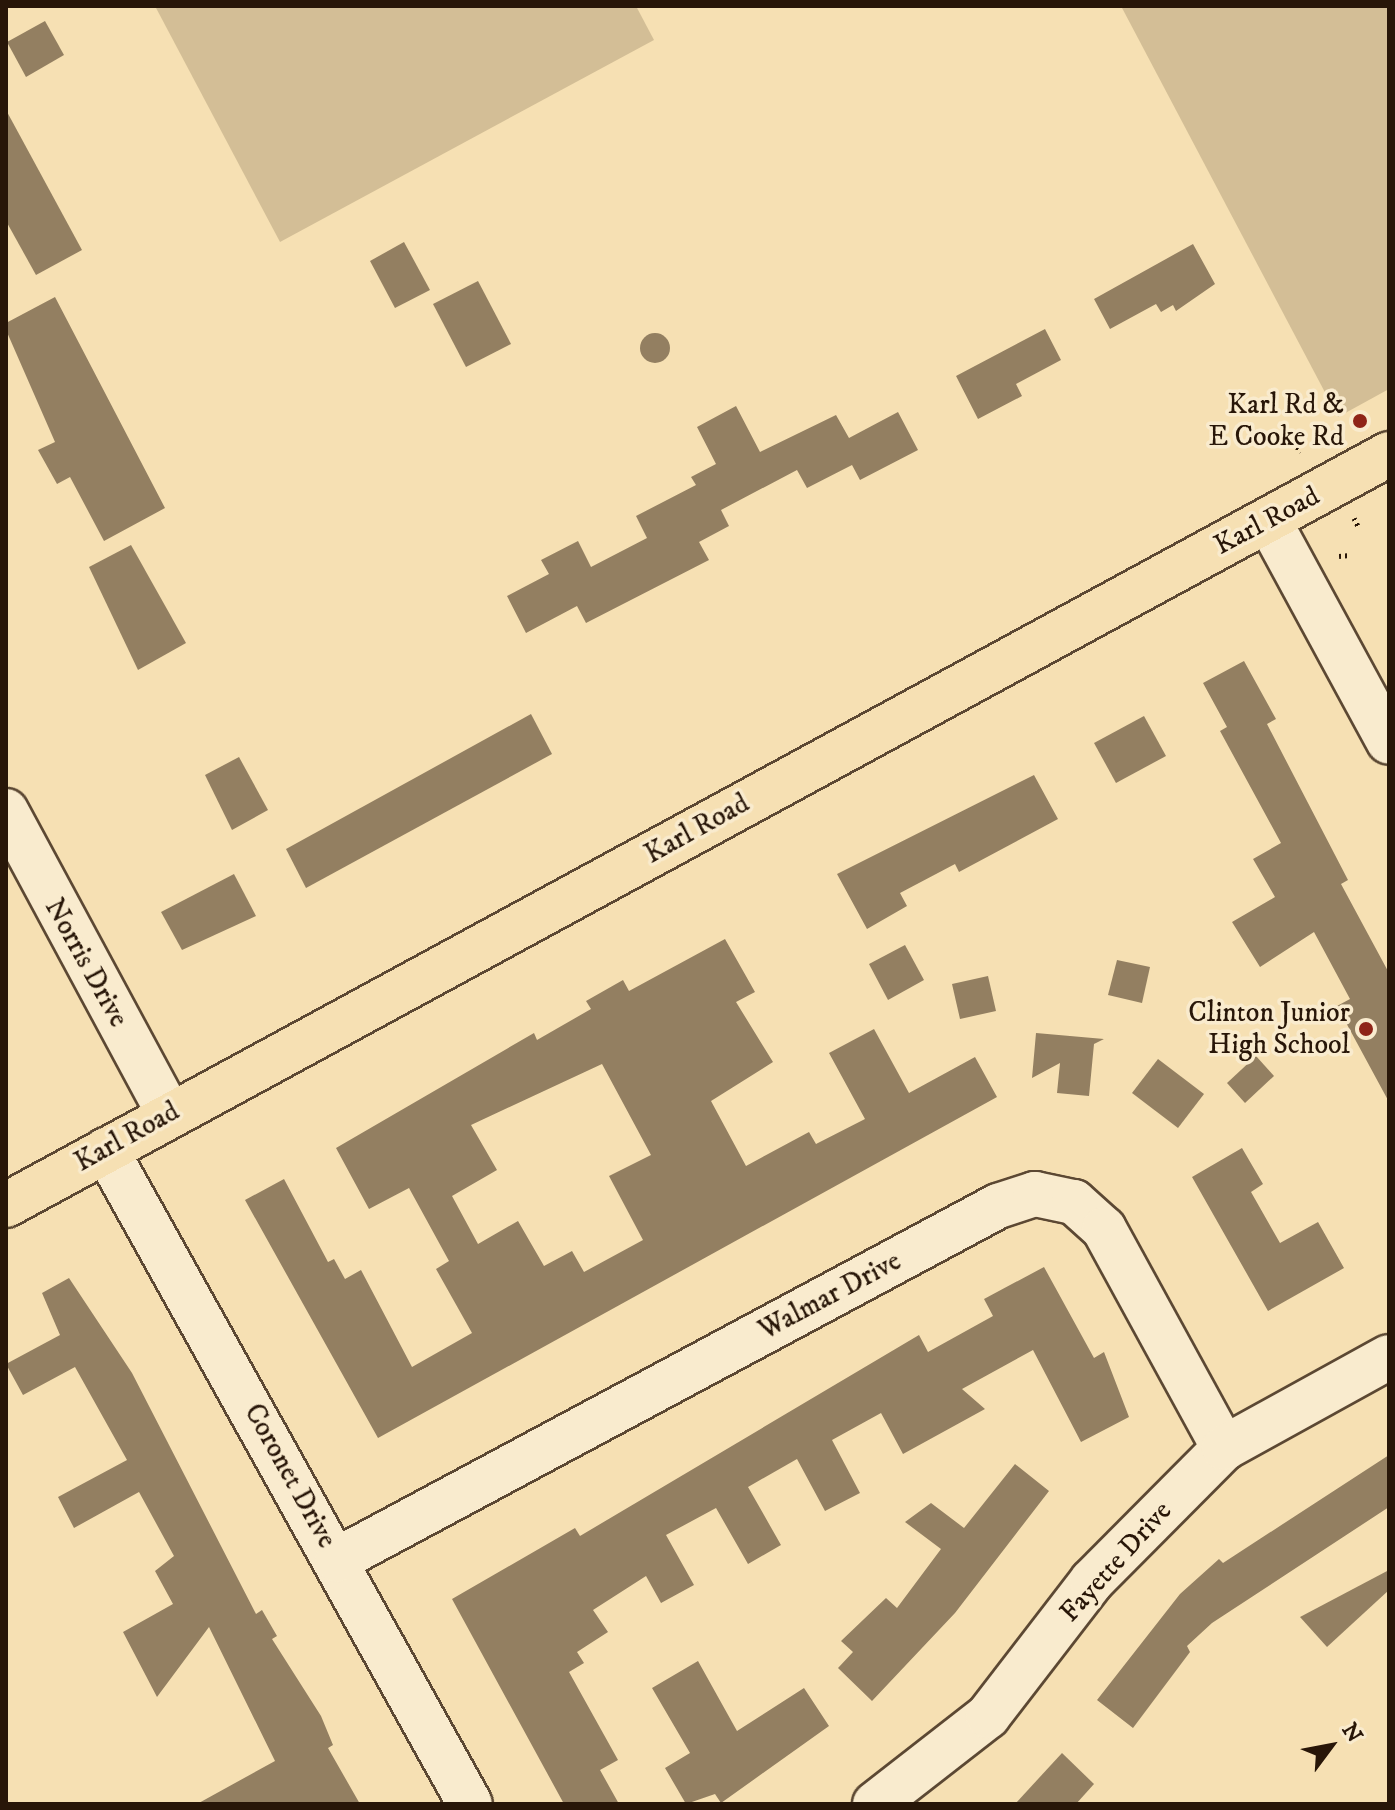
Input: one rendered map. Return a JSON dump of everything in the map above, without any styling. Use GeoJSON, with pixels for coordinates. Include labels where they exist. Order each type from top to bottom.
{"type":"FeatureCollection","features":[{"type":"Feature","properties":{"kind":"main road","name":"Karl Road"},"geometry":{"type":"LineString","coordinates":[[6,1205],[1389,454]]}},
{"type":"Feature","properties":{"kind":"street"},"geometry":{"type":"LineString","coordinates":[[1269,521],[1389,742]]}},
{"type":"Feature","properties":{"kind":"street","name":"Norris Drive"},"geometry":{"type":"LineString","coordinates":[[6,811],[169,1114]]}},
{"type":"Feature","properties":{"kind":"street","name":"Coronet Drive"},"geometry":{"type":"LineString","coordinates":[[106,1150],[337,1560],[470,1804]]}},
{"type":"Feature","properties":{"kind":"street","name":"Walmar Drive"},"geometry":{"type":"LineString","coordinates":[[337,1560],[971,1220],[1035,1194],[1074,1202],[1104,1229],[1224,1448]]}},
{"type":"Feature","properties":{"kind":"street","name":"Fayette Drive"},"geometry":{"type":"LineString","coordinates":[[875,1804],[988,1716],[1092,1581],[1224,1448],[1389,1357]]}},
{"type":"Feature","properties":{"kind":"path"},"geometry":{"type":"LineString","coordinates":[[1354,518],[1358,526]]}},
{"type":"Feature","properties":{"kind":"path"},"geometry":{"type":"LineString","coordinates":[[1339,556],[1350,555]]}},
{"type":"Feature","properties":{"kind":"shaded area"},"geometry":{"type":"Polygon","coordinates":[[[155,6],[636,6],[654,40],[280,242],[155,6]]]}},
{"type":"Feature","properties":{"kind":"shaded area"},"geometry":{"type":"Polygon","coordinates":[[[1121,6],[1389,6],[1389,389],[1338,417],[1121,6]]]}},
{"type":"Feature","properties":{"kind":"building"},"geometry":{"type":"Polygon","coordinates":[[[45,21],[64,55],[26,77],[7,42],[45,21]]]}},
{"type":"Feature","properties":{"kind":"building"},"geometry":{"type":"Polygon","coordinates":[[[6,110],[82,250],[36,275],[6,221],[6,110]]]}},
{"type":"Feature","properties":{"kind":"building"},"geometry":{"type":"Polygon","coordinates":[[[404,242],[430,290],[395,308],[370,261],[404,242]]]}},
{"type":"Feature","properties":{"kind":"building"},"geometry":{"type":"Polygon","coordinates":[[[1193,244],[1215,284],[1176,311],[1173,305],[1161,312],[1156,304],[1110,329],[1094,299],[1193,244]]]}},
{"type":"Feature","properties":{"kind":"building"},"geometry":{"type":"Polygon","coordinates":[[[478,281],[511,344],[466,367],[433,304],[478,281]]]}},
{"type":"Feature","properties":{"kind":"building"},"geometry":{"type":"Polygon","coordinates":[[[55,297],[165,508],[104,541],[70,477],[57,484],[38,450],[55,442],[6,330],[6,323],[55,297]]]}},
{"type":"Feature","properties":{"kind":"building"},"geometry":{"type":"Polygon","coordinates":[[[1045,329],[1061,360],[1016,384],[1022,396],[978,419],[956,376],[1045,329]]]}},
{"type":"Feature","properties":{"kind":"building"},"geometry":{"type":"Polygon","coordinates":[[[655,333],[666,337],[670,348],[666,359],[655,363],[644,359],[640,348],[644,337],[655,333]]]}},
{"type":"Feature","properties":{"kind":"building"},"geometry":{"type":"Polygon","coordinates":[[[736,406],[760,452],[836,415],[849,438],[898,412],[918,450],[860,480],[852,465],[807,488],[797,470],[721,510],[729,526],[699,542],[709,560],[586,623],[577,606],[526,633],[507,596],[549,574],[541,560],[578,541],[591,567],[647,538],[636,516],[696,485],[691,477],[716,464],[697,427],[736,406]]]}},
{"type":"Feature","properties":{"kind":"building"},"geometry":{"type":"Polygon","coordinates":[[[131,545],[186,643],[138,670],[89,567],[131,545]]]}},
{"type":"Feature","properties":{"kind":"building"},"geometry":{"type":"Polygon","coordinates":[[[1244,661],[1276,719],[1267,724],[1348,880],[1341,884],[1389,973],[1389,1102],[1337,1006],[1350,999],[1314,932],[1260,967],[1232,922],[1275,897],[1253,859],[1281,843],[1220,731],[1227,727],[1203,683],[1244,661]]]}},
{"type":"Feature","properties":{"kind":"building"},"geometry":{"type":"Polygon","coordinates":[[[531,714],[552,754],[306,888],[286,849],[531,714]]]}},
{"type":"Feature","properties":{"kind":"building"},"geometry":{"type":"Polygon","coordinates":[[[1144,716],[1166,756],[1116,783],[1094,743],[1144,716]]]}},
{"type":"Feature","properties":{"kind":"building"},"geometry":{"type":"Polygon","coordinates":[[[239,757],[268,810],[232,830],[205,775],[239,757]]]}},
{"type":"Feature","properties":{"kind":"building"},"geometry":{"type":"Polygon","coordinates":[[[1034,775],[1058,819],[959,872],[955,864],[900,893],[907,906],[867,929],[837,874],[1034,775]]]}},
{"type":"Feature","properties":{"kind":"building"},"geometry":{"type":"Polygon","coordinates":[[[234,874],[256,916],[182,950],[161,912],[234,874]]]}},
{"type":"Feature","properties":{"kind":"building"},"geometry":{"type":"Polygon","coordinates":[[[725,939],[755,992],[736,1002],[773,1062],[711,1101],[746,1166],[809,1132],[816,1144],[865,1119],[829,1053],[874,1029],[909,1093],[975,1057],[997,1097],[378,1438],[245,1200],[284,1179],[328,1262],[334,1259],[345,1279],[361,1270],[412,1367],[472,1333],[436,1269],[449,1261],[409,1188],[369,1209],[336,1148],[534,1033],[537,1040],[591,1009],[586,1001],[623,980],[629,991],[725,939]],[[602,1064],[471,1125],[497,1170],[452,1196],[478,1244],[518,1221],[544,1266],[572,1251],[584,1272],[643,1240],[609,1176],[651,1155],[602,1064]]]}},
{"type":"Feature","properties":{"kind":"building"},"geometry":{"type":"Polygon","coordinates":[[[905,945],[924,980],[888,1000],[869,964],[905,945]]]}},
{"type":"Feature","properties":{"kind":"building"},"geometry":{"type":"Polygon","coordinates":[[[1117,960],[1150,967],[1142,1003],[1108,995],[1117,960]]]}},
{"type":"Feature","properties":{"kind":"building"},"geometry":{"type":"Polygon","coordinates":[[[988,976],[996,1011],[960,1019],[952,984],[988,976]]]}},
{"type":"Feature","properties":{"kind":"building"},"geometry":{"type":"Polygon","coordinates":[[[1036,1033],[1104,1039],[1094,1044],[1089,1096],[1057,1093],[1060,1063],[1032,1078],[1036,1033]]]}},
{"type":"Feature","properties":{"kind":"building"},"geometry":{"type":"Polygon","coordinates":[[[1256,1056],[1274,1076],[1245,1103],[1227,1083],[1256,1056]]]}},
{"type":"Feature","properties":{"kind":"building"},"geometry":{"type":"Polygon","coordinates":[[[1158,1059],[1204,1094],[1178,1128],[1132,1093],[1158,1059]]]}},
{"type":"Feature","properties":{"kind":"building"},"geometry":{"type":"Polygon","coordinates":[[[1242,1148],[1263,1184],[1251,1192],[1280,1243],[1318,1222],[1344,1268],[1268,1311],[1192,1177],[1242,1148]]]}},
{"type":"Feature","properties":{"kind":"building"},"geometry":{"type":"Polygon","coordinates":[[[1044,1267],[1094,1358],[1104,1352],[1129,1417],[1081,1442],[1033,1350],[962,1389],[985,1409],[903,1454],[881,1413],[832,1440],[860,1493],[825,1511],[797,1459],[748,1487],[781,1545],[748,1564],[716,1508],[666,1535],[694,1585],[661,1603],[646,1576],[593,1610],[608,1632],[577,1652],[584,1663],[569,1672],[618,1760],[600,1770],[619,1804],[564,1804],[452,1599],[575,1528],[580,1536],[919,1335],[928,1352],[993,1316],[984,1299],[1044,1267]]]}},
{"type":"Feature","properties":{"kind":"building"},"geometry":{"type":"Polygon","coordinates":[[[69,1278],[132,1373],[256,1614],[262,1610],[277,1636],[272,1639],[321,1716],[333,1745],[328,1748],[360,1804],[197,1804],[275,1761],[209,1627],[157,1697],[123,1632],[173,1604],[155,1571],[174,1556],[139,1492],[74,1528],[58,1497],[127,1460],[75,1367],[23,1395],[6,1364],[60,1335],[42,1293],[69,1278]]]}},
{"type":"Feature","properties":{"kind":"building"},"geometry":{"type":"Polygon","coordinates":[[[1389,1455],[1389,1507],[1212,1623],[1187,1646],[1190,1652],[1133,1728],[1097,1700],[1180,1594],[1219,1559],[1223,1563],[1389,1455]]]}},
{"type":"Feature","properties":{"kind":"building"},"geometry":{"type":"Polygon","coordinates":[[[1015,1464],[1049,1491],[955,1613],[872,1701],[838,1668],[853,1652],[841,1641],[886,1598],[897,1608],[941,1549],[905,1522],[931,1503],[964,1528],[1015,1464]]]}},
{"type":"Feature","properties":{"kind":"building"},"geometry":{"type":"Polygon","coordinates":[[[1389,1570],[1389,1590],[1327,1647],[1300,1617],[1389,1570]]]}},
{"type":"Feature","properties":{"kind":"building"},"geometry":{"type":"Polygon","coordinates":[[[698,1661],[737,1731],[804,1688],[829,1726],[721,1803],[715,1794],[686,1804],[665,1768],[690,1753],[652,1688],[698,1661]]]}},
{"type":"Feature","properties":{"kind":"building"},"geometry":{"type":"Polygon","coordinates":[[[1062,1753],[1094,1784],[1076,1804],[1015,1804],[1062,1753]]]}},
{"type":"Feature","properties":{"kind":"place","name":"Karl Rd & E Cooke Rd"},"geometry":{"type":"Point","coordinates":[1360,421]}},
{"type":"Feature","properties":{"kind":"place","name":"Clinton Junior High School"},"geometry":{"type":"Point","coordinates":[1366,1029]}}]}
